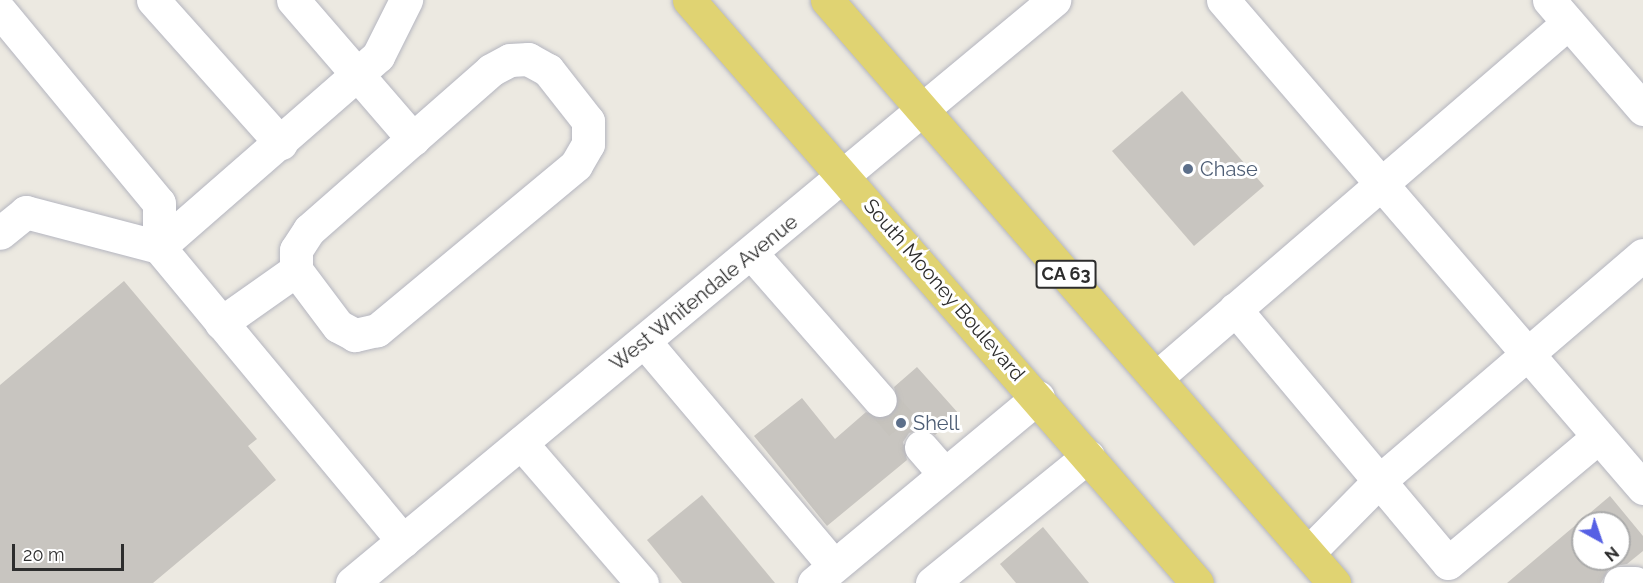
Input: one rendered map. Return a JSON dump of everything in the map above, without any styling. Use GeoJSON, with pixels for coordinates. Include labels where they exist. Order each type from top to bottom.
{"type":"FeatureCollection","features":[{"type":"Feature","properties":{"kind":"main road","name":"South Mooney Boulevard"},"geometry":{"type":"LineString","coordinates":[[688,0],[1038,397],[1197,583]]}},
{"type":"Feature","properties":{"kind":"main road","name":"CA 63"},"geometry":{"type":"LineString","coordinates":[[827,0],[1334,583]]}},
{"type":"Feature","properties":{"kind":"street"},"geometry":{"type":"LineString","coordinates":[[153,0],[281,143]]}},
{"type":"Feature","properties":{"kind":"street"},"geometry":{"type":"LineString","coordinates":[[293,0],[413,139]]}},
{"type":"Feature","properties":{"kind":"street"},"geometry":{"type":"LineString","coordinates":[[159,247],[281,143],[378,56],[406,0]]}},
{"type":"Feature","properties":{"kind":"street","name":"West Whitendale Avenue"},"geometry":{"type":"LineString","coordinates":[[352,583],[845,178],[1054,0]]}},
{"type":"Feature","properties":{"kind":"street"},"geometry":{"type":"LineString","coordinates":[[1222,0],[1643,488]]}},
{"type":"Feature","properties":{"kind":"street"},"geometry":{"type":"LineString","coordinates":[[0,11],[159,203],[159,247]]}},
{"type":"Feature","properties":{"kind":"street"},"geometry":{"type":"LineString","coordinates":[[1157,377],[1380,185],[1559,12],[1643,109]]}},
{"type":"Feature","properties":{"kind":"street"},"geometry":{"type":"LineString","coordinates":[[528,59],[548,70],[588,121],[588,144],[576,165],[376,330],[355,335],[338,326],[296,270],[296,250],[309,230],[413,139],[510,60],[528,59]]}},
{"type":"Feature","properties":{"kind":"street"},"geometry":{"type":"LineString","coordinates":[[0,233],[26,212],[159,247],[403,541]]}},
{"type":"Feature","properties":{"kind":"street"},"geometry":{"type":"LineString","coordinates":[[752,254],[880,400]]}},
{"type":"Feature","properties":{"kind":"street"},"geometry":{"type":"LineString","coordinates":[[1308,553],[1378,482],[1643,255]]}},
{"type":"Feature","properties":{"kind":"street"},"geometry":{"type":"LineString","coordinates":[[222,323],[296,270]]}},
{"type":"Feature","properties":{"kind":"street"},"geometry":{"type":"LineString","coordinates":[[1235,309],[1378,482],[1444,573],[1598,437]]}},
{"type":"Feature","properties":{"kind":"street"},"geometry":{"type":"LineString","coordinates":[[644,341],[824,574],[1038,397]]}},
{"type":"Feature","properties":{"kind":"street"},"geometry":{"type":"LineString","coordinates":[[521,443],[642,583]]}},
{"type":"Feature","properties":{"kind":"street"},"geometry":{"type":"LineString","coordinates":[[921,447],[944,473]]}},
{"type":"Feature","properties":{"kind":"street"},"geometry":{"type":"LineString","coordinates":[[932,583],[1089,456]]}},
{"type":"Feature","properties":{"kind":"street"},"geometry":{"type":"LineString","coordinates":[[1620,583],[1635,583]]}},
{"type":"Feature","properties":{"kind":"building","name":"Chase"},"geometry":{"type":"Polygon","coordinates":[[[1182,91],[1264,186],[1194,246],[1112,151],[1182,91]]]}},
{"type":"Feature","properties":{"kind":"building"},"geometry":{"type":"Polygon","coordinates":[[[124,281],[257,439],[248,446],[276,480],[153,583],[0,583],[0,385],[124,281]]]}},
{"type":"Feature","properties":{"kind":"building"},"geometry":{"type":"Polygon","coordinates":[[[917,367],[959,414],[935,435],[926,429],[909,433],[903,442],[907,460],[827,526],[754,436],[802,398],[835,439],[866,412],[884,418],[898,405],[894,387],[917,367]]]}},
{"type":"Feature","properties":{"kind":"building"},"geometry":{"type":"Polygon","coordinates":[[[702,495],[775,583],[682,583],[647,540],[702,495]]]}},
{"type":"Feature","properties":{"kind":"building"},"geometry":{"type":"Polygon","coordinates":[[[1610,496],[1622,511],[1592,511],[1610,496]]]}},
{"type":"Feature","properties":{"kind":"building"},"geometry":{"type":"Polygon","coordinates":[[[1631,521],[1643,536],[1643,551],[1631,561],[1631,521]]]}},
{"type":"Feature","properties":{"kind":"building"},"geometry":{"type":"Polygon","coordinates":[[[1043,527],[1089,583],[1016,583],[1000,564],[1043,527]]]}},
{"type":"Feature","properties":{"kind":"building"},"geometry":{"type":"Polygon","coordinates":[[[1571,529],[1571,571],[1608,571],[1601,583],[1507,583],[1571,529]]]}},
{"type":"Feature","properties":{"kind":"tunnel"},"geometry":{"type":"LineString","coordinates":[[880,400],[921,447]]}},
{"type":"Feature","properties":{"kind":"place","name":"Chase"},"geometry":{"type":"Point","coordinates":[1188,169]}},
{"type":"Feature","properties":{"kind":"place","name":"Shell"},"geometry":{"type":"Point","coordinates":[901,423]}}]}
